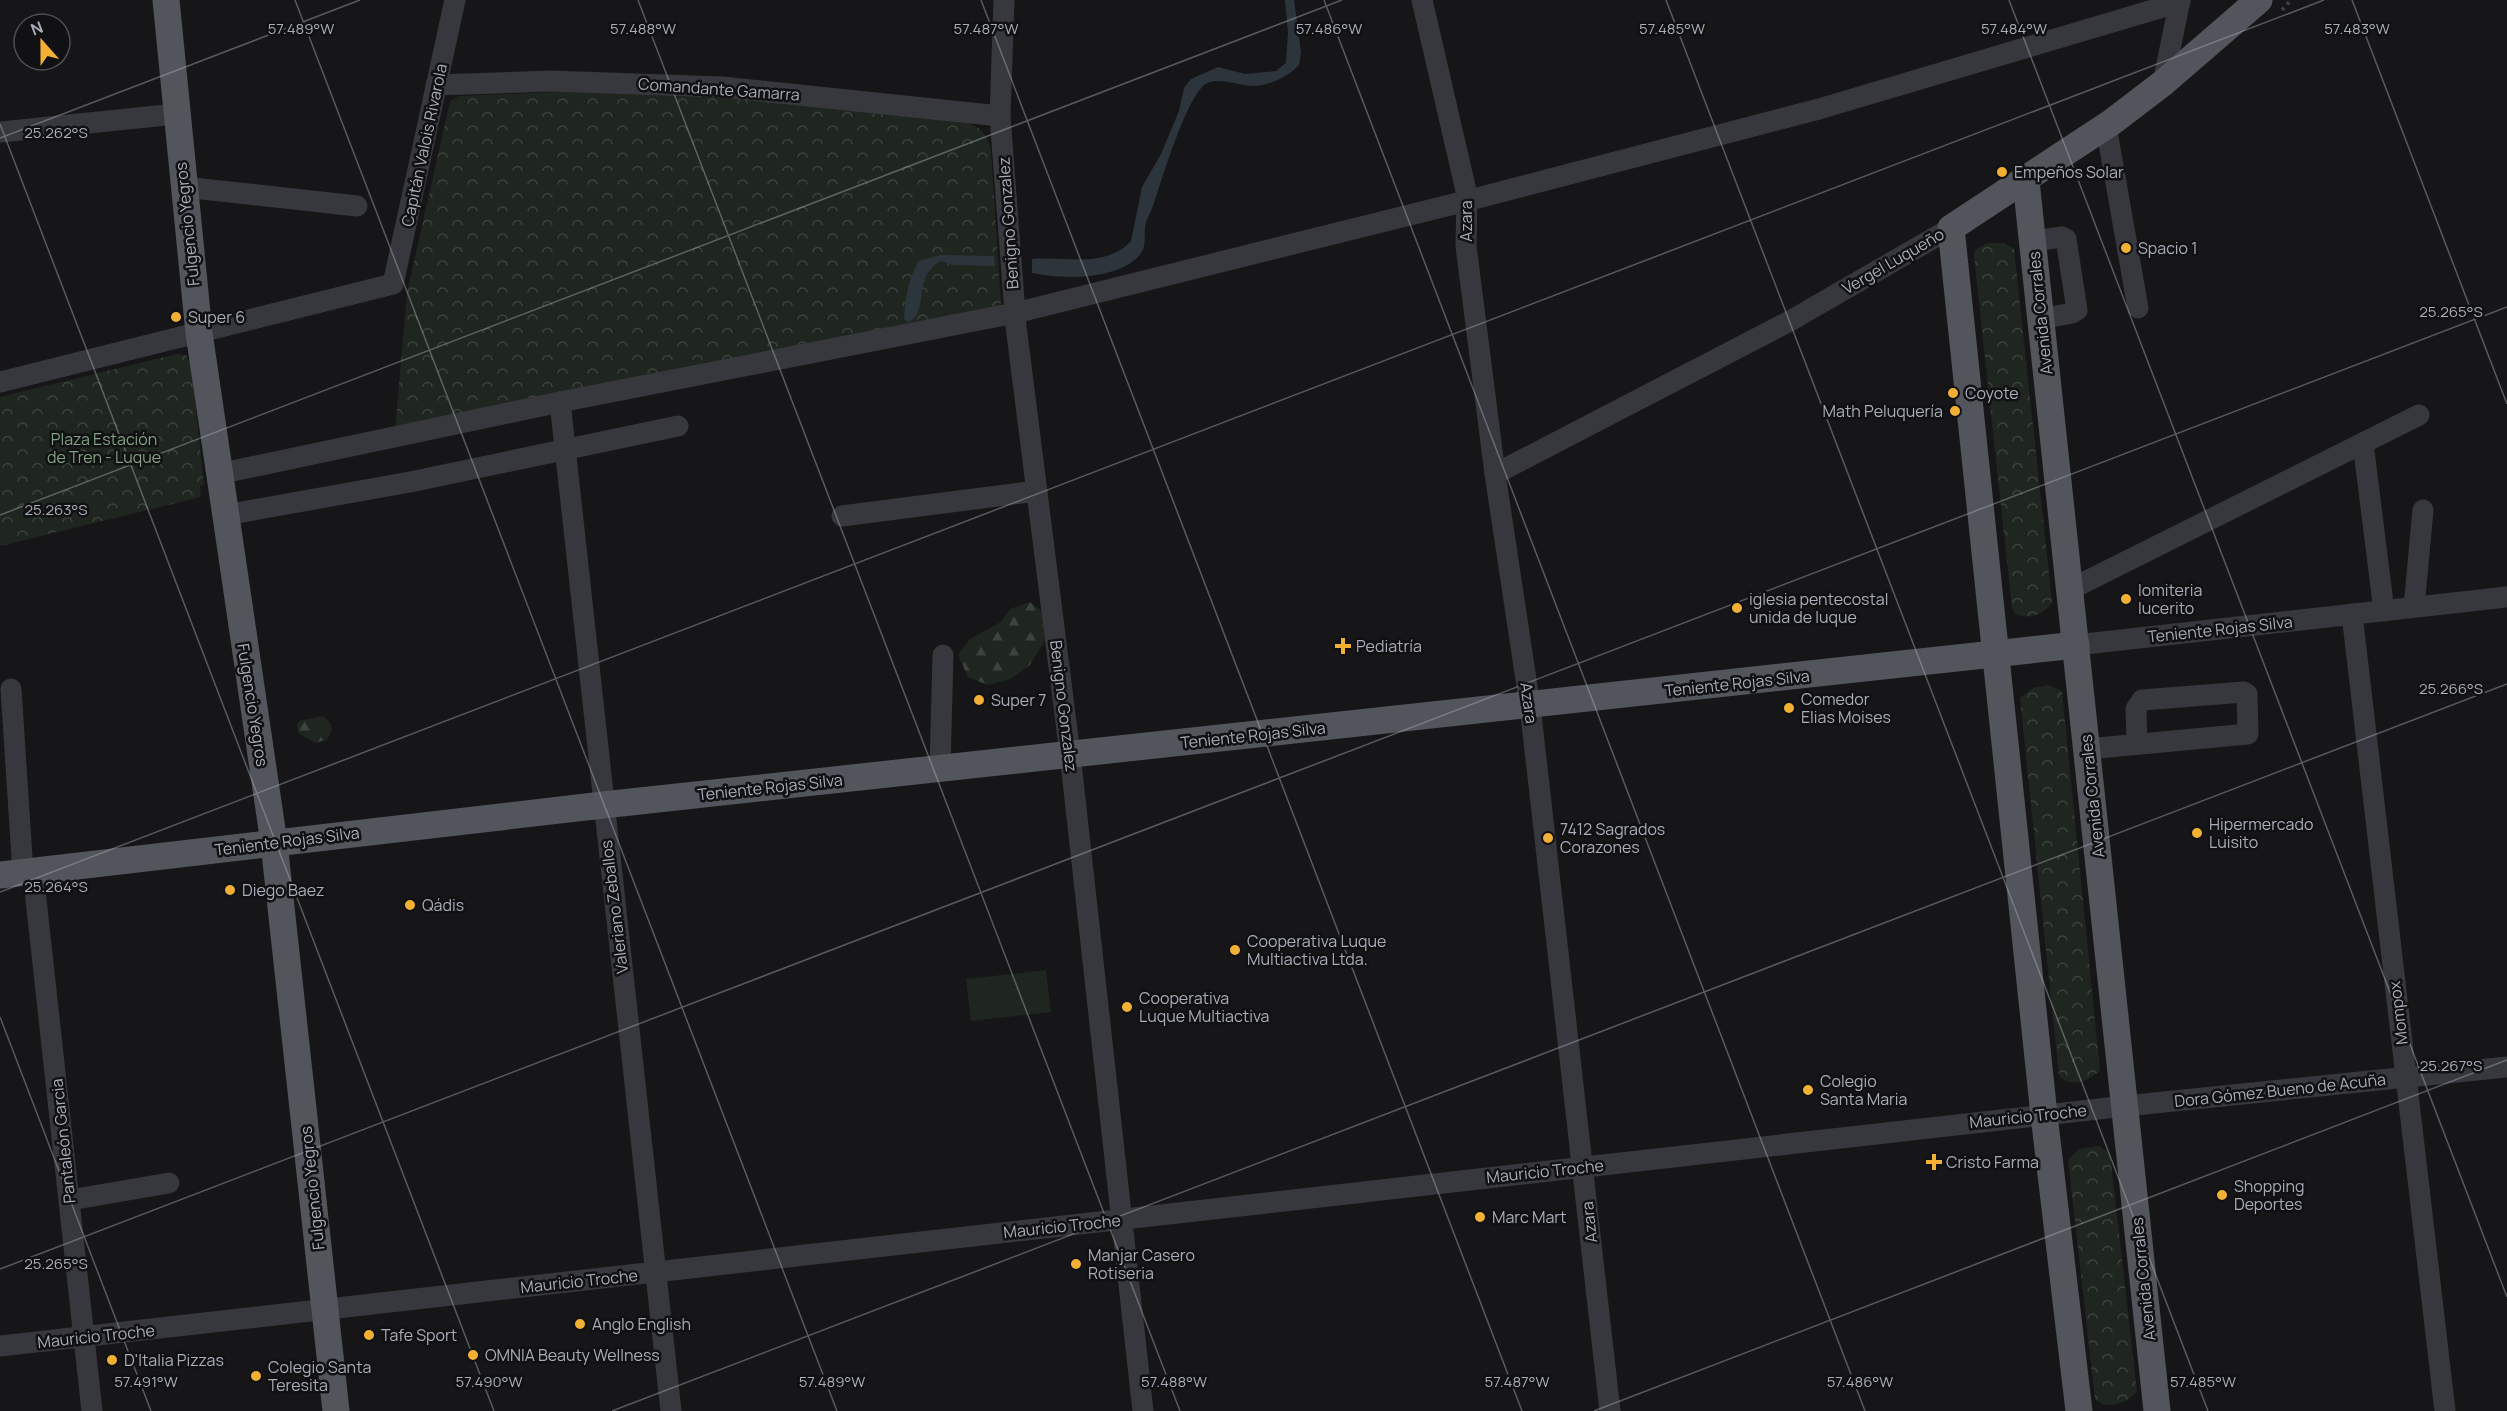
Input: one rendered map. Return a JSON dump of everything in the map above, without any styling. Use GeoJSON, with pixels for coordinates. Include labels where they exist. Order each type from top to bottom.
{"type":"FeatureCollection","features":[{"type":"Feature","properties":{"kind":"main road","name":"Fulgencio Yegros"},"geometry":{"type":"LineString","coordinates":[[166,0],[199,333],[274,843],[336,1411]]}},
{"type":"Feature","properties":{"kind":"main road","name":"Vergel Luqueño"},"geometry":{"type":"LineString","coordinates":[[1951,228],[2026,181],[2106,126],[2163,83],[2259,0]]}},
{"type":"Feature","properties":{"kind":"main road","name":"Avenida Corrales"},"geometry":{"type":"LineString","coordinates":[[2026,181],[2157,1411]]}},
{"type":"Feature","properties":{"kind":"main road"},"geometry":{"type":"LineString","coordinates":[[1951,228],[2044,1115],[2079,1411]]}},
{"type":"Feature","properties":{"kind":"main road","name":"Teniente Rojas Silva"},"geometry":{"type":"LineString","coordinates":[[19,873],[603,805],[2076,645]]}},
{"type":"Feature","properties":{"kind":"street","name":"Capitán Valois Rivarola"},"geometry":{"type":"LineString","coordinates":[[199,333],[390,287],[397,278],[455,0]]}},
{"type":"Feature","properties":{"kind":"street","name":"Benigno Gonzalez"},"geometry":{"type":"LineString","coordinates":[[1004,0],[1000,116],[1015,313],[1070,754],[1143,1411]]}},
{"type":"Feature","properties":{"kind":"street","name":"Azara"},"geometry":{"type":"LineString","coordinates":[[1422,0],[1466,201],[1466,246],[1495,474],[1530,706],[1610,1411]]}},
{"type":"Feature","properties":{"kind":"street"},"geometry":{"type":"LineString","coordinates":[[218,474],[560,402],[1015,313],[1466,201],[1819,109],[2180,1],[2163,83]]}},
{"type":"Feature","properties":{"kind":"street","name":"Comandante Gamarra"},"geometry":{"type":"LineString","coordinates":[[436,85],[551,81],[722,87],[1000,116]]}},
{"type":"Feature","properties":{"kind":"street"},"geometry":{"type":"LineString","coordinates":[[0,132],[176,114]]}},
{"type":"Feature","properties":{"kind":"street"},"geometry":{"type":"LineString","coordinates":[[2106,126],[2138,308]]}},
{"type":"Feature","properties":{"kind":"street"},"geometry":{"type":"LineString","coordinates":[[184,187],[357,206]]}},
{"type":"Feature","properties":{"kind":"street","name":"Vergel Luqueño"},"geometry":{"type":"LineString","coordinates":[[1495,474],[1790,321],[1951,228]]}},
{"type":"Feature","properties":{"kind":"street"},"geometry":{"type":"LineString","coordinates":[[2032,241],[2062,237],[2067,239],[2076,310],[2072,313],[2041,319]]}},
{"type":"Feature","properties":{"kind":"street"},"geometry":{"type":"LineString","coordinates":[[0,382],[199,333]]}},
{"type":"Feature","properties":{"kind":"street","name":"Valeriano Zeballos"},"geometry":{"type":"LineString","coordinates":[[560,402],[603,805],[657,1272],[670,1411]]}},
{"type":"Feature","properties":{"kind":"street"},"geometry":{"type":"LineString","coordinates":[[2069,590],[2419,415]]}},
{"type":"Feature","properties":{"kind":"street"},"geometry":{"type":"LineString","coordinates":[[225,515],[410,482],[678,426]]}},
{"type":"Feature","properties":{"kind":"street"},"geometry":{"type":"LineString","coordinates":[[2364,443],[2384,611]]}},
{"type":"Feature","properties":{"kind":"street"},"geometry":{"type":"LineString","coordinates":[[842,516],[1037,491]]}},
{"type":"Feature","properties":{"kind":"street"},"geometry":{"type":"LineString","coordinates":[[2414,608],[2423,510]]}},
{"type":"Feature","properties":{"kind":"street","name":"Teniente Rojas Silva"},"geometry":{"type":"LineString","coordinates":[[2076,645],[2507,597]]}},
{"type":"Feature","properties":{"kind":"street","name":"Mompox"},"geometry":{"type":"LineString","coordinates":[[2352,614],[2445,1411]]}},
{"type":"Feature","properties":{"kind":"street"},"geometry":{"type":"LineString","coordinates":[[940,768],[943,655]]}},
{"type":"Feature","properties":{"kind":"street","name":"Pantaleón Garcia"},"geometry":{"type":"LineString","coordinates":[[11,689],[19,873],[70,1200],[92,1411]]}},
{"type":"Feature","properties":{"kind":"street"},"geometry":{"type":"LineString","coordinates":[[2087,749],[2249,734],[2247,694],[2244,692],[2142,700],[2136,709],[2137,744]]}},
{"type":"Feature","properties":{"kind":"street","name":"Dora Gómez Bueno de Acuña"},"geometry":{"type":"LineString","coordinates":[[2125,1106],[2507,1067]]}},
{"type":"Feature","properties":{"kind":"street","name":"Mauricio Troche"},"geometry":{"type":"LineString","coordinates":[[0,1346],[2125,1106]]}},
{"type":"Feature","properties":{"kind":"street"},"geometry":{"type":"LineString","coordinates":[[70,1200],[169,1183]]}},
{"type":"Feature","properties":{"kind":"green space"},"geometry":{"type":"Polygon","coordinates":[[[610,90],[663,92],[958,120],[971,124],[984,134],[990,145],[1001,305],[395,430],[407,293],[450,101],[459,96],[610,90]]]}},
{"type":"Feature","properties":{"kind":"green space"},"geometry":{"type":"Polygon","coordinates":[[[1988,243],[2004,243],[2014,249],[2052,602],[2041,613],[2031,616],[2015,614],[2012,608],[1974,256],[1975,250],[1988,243]]]}},
{"type":"Feature","properties":{"kind":"green space","name":"Plaza Estación de Tren - Luque"},"geometry":{"type":"Polygon","coordinates":[[[177,354],[186,355],[191,364],[204,485],[200,486],[201,497],[0,546],[0,397],[177,354]]]}},
{"type":"Feature","properties":{"kind":"green space"},"geometry":{"type":"Polygon","coordinates":[[[1030,602],[1043,612],[1045,641],[1029,666],[1010,679],[988,685],[968,677],[959,653],[970,639],[1001,622],[1010,609],[1030,602]]]}},
{"type":"Feature","properties":{"kind":"green space"},"geometry":{"type":"Polygon","coordinates":[[[2048,685],[2062,691],[2100,1070],[2091,1078],[2074,1083],[2059,1076],[2020,698],[2033,688],[2048,685]]]}},
{"type":"Feature","properties":{"kind":"green space"},"geometry":{"type":"Polygon","coordinates":[[[323,716],[329,721],[331,727],[331,733],[326,740],[315,743],[298,733],[299,721],[323,716]]]}},
{"type":"Feature","properties":{"kind":"green space"},"geometry":{"type":"Polygon","coordinates":[[[1046,970],[1051,1012],[971,1021],[966,979],[1046,970]]]}},
{"type":"Feature","properties":{"kind":"green space"},"geometry":{"type":"Polygon","coordinates":[[[2099,1146],[2110,1154],[2137,1392],[2122,1402],[2111,1405],[2105,1405],[2095,1399],[2068,1160],[2079,1149],[2099,1146]]]}},
{"type":"Feature","properties":{"kind":"shaded area"},"geometry":{"type":"Polygon","coordinates":[[[1285,0],[1294,0],[1301,52],[1299,65],[1284,76],[1266,84],[1254,86],[1213,81],[1202,87],[1188,110],[1174,143],[1146,222],[1141,254],[1127,265],[1101,274],[1072,277],[1032,273],[1032,259],[1097,258],[1121,250],[1131,241],[1142,187],[1161,154],[1179,111],[1184,88],[1191,79],[1218,67],[1245,74],[1276,71],[1286,63],[1288,33],[1285,0]]]}},
{"type":"Feature","properties":{"kind":"shaded area"},"geometry":{"type":"Polygon","coordinates":[[[941,255],[994,256],[995,266],[952,265],[941,261],[926,276],[918,312],[915,318],[908,322],[904,319],[906,303],[915,268],[919,261],[941,255]]]}},
{"type":"Feature","properties":{"kind":"place","name":"Empeños Solar"},"geometry":{"type":"Point","coordinates":[2002,172]}},
{"type":"Feature","properties":{"kind":"place","name":"Spacio 1"},"geometry":{"type":"Point","coordinates":[2126,248]}},
{"type":"Feature","properties":{"kind":"place","name":"Super 6"},"geometry":{"type":"Point","coordinates":[176,317]}},
{"type":"Feature","properties":{"kind":"place","name":"Coyote"},"geometry":{"type":"Point","coordinates":[1953,393]}},
{"type":"Feature","properties":{"kind":"place","name":"Math Peluquería"},"geometry":{"type":"Point","coordinates":[1955,411]}},
{"type":"Feature","properties":{"kind":"place","name":"lomiteria lucerito"},"geometry":{"type":"Point","coordinates":[2126,599]}},
{"type":"Feature","properties":{"kind":"place","name":"iglesia pentecostal unida de luque"},"geometry":{"type":"Point","coordinates":[1737,608]}},
{"type":"Feature","properties":{"kind":"place","name":"Pediatría"},"geometry":{"type":"Point","coordinates":[1343,646]}},
{"type":"Feature","properties":{"kind":"place","name":"Super 7"},"geometry":{"type":"Point","coordinates":[979,700]}},
{"type":"Feature","properties":{"kind":"place","name":"Comedor Elias Moises"},"geometry":{"type":"Point","coordinates":[1789,708]}},
{"type":"Feature","properties":{"kind":"place","name":"Hipermercado Luisito"},"geometry":{"type":"Point","coordinates":[2197,833]}},
{"type":"Feature","properties":{"kind":"place","name":"7412 Sagrados Corazones"},"geometry":{"type":"Point","coordinates":[1548,838]}},
{"type":"Feature","properties":{"kind":"place","name":"Diego Baez"},"geometry":{"type":"Point","coordinates":[230,890]}},
{"type":"Feature","properties":{"kind":"place","name":"Qádis"},"geometry":{"type":"Point","coordinates":[410,905]}},
{"type":"Feature","properties":{"kind":"place","name":"Cooperativa Luque Multiactiva Ltda."},"geometry":{"type":"Point","coordinates":[1235,950]}},
{"type":"Feature","properties":{"kind":"place","name":"Cooperativa Luque Multiactiva"},"geometry":{"type":"Point","coordinates":[1127,1007]}},
{"type":"Feature","properties":{"kind":"place","name":"Colegio Santa Maria"},"geometry":{"type":"Point","coordinates":[1808,1090]}},
{"type":"Feature","properties":{"kind":"place","name":"Cristo Farma"},"geometry":{"type":"Point","coordinates":[1934,1162]}},
{"type":"Feature","properties":{"kind":"place","name":"Shopping Deportes"},"geometry":{"type":"Point","coordinates":[2222,1195]}},
{"type":"Feature","properties":{"kind":"place","name":"Marc Mart"},"geometry":{"type":"Point","coordinates":[1480,1217]}},
{"type":"Feature","properties":{"kind":"place","name":"Manjar Casero Rotiseria"},"geometry":{"type":"Point","coordinates":[1076,1264]}},
{"type":"Feature","properties":{"kind":"place","name":"Anglo English"},"geometry":{"type":"Point","coordinates":[580,1324]}},
{"type":"Feature","properties":{"kind":"place","name":"Tafe Sport"},"geometry":{"type":"Point","coordinates":[369,1335]}},
{"type":"Feature","properties":{"kind":"place","name":"OMNIA Beauty Wellness"},"geometry":{"type":"Point","coordinates":[473,1355]}},
{"type":"Feature","properties":{"kind":"place","name":"D'Italia Pizzas"},"geometry":{"type":"Point","coordinates":[112,1360]}},
{"type":"Feature","properties":{"kind":"place","name":"Colegio Santa Teresita"},"geometry":{"type":"Point","coordinates":[256,1376]}}]}
